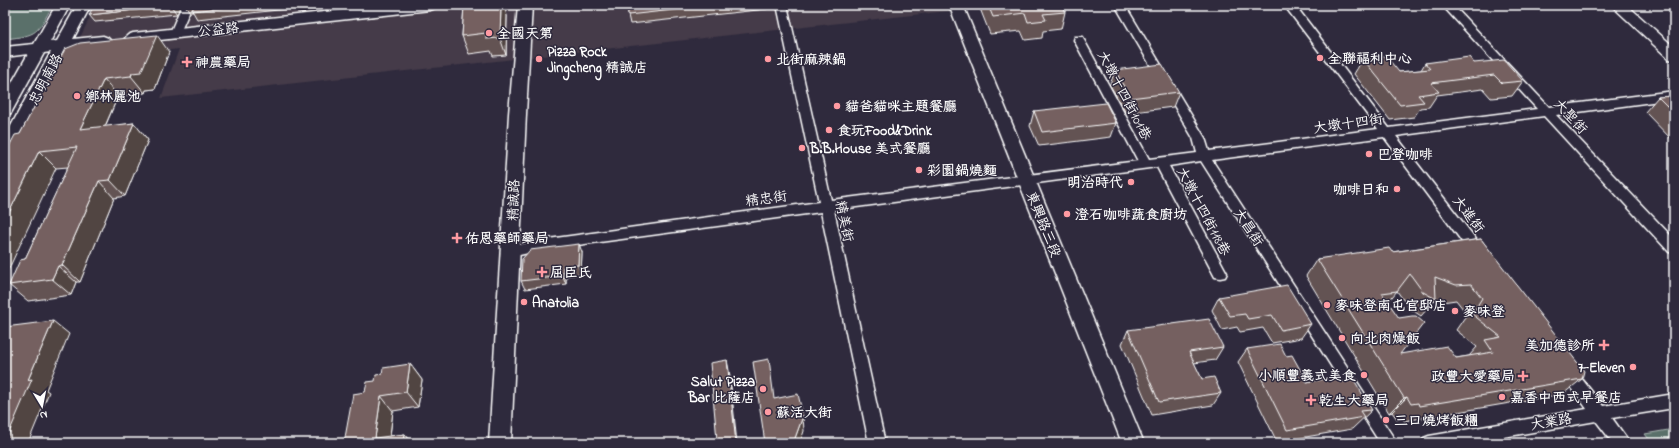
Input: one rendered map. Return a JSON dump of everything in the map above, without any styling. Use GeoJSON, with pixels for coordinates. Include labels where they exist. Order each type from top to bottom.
{"type":"FeatureCollection","features":[{"type":"Feature","properties":{"kind":"street","name":"忠明南路"},"geometry":{"type":"LineString","coordinates":[[5,109],[63,5]]}},
{"type":"Feature","properties":{"kind":"street","name":"忠明南路"},"geometry":{"type":"LineString","coordinates":[[5,152],[84,5]]}},
{"type":"Feature","properties":{"kind":"street"},"geometry":{"type":"LineString","coordinates":[[175,33],[187,5]]}},
{"type":"Feature","properties":{"kind":"street","name":"公益路"},"geometry":{"type":"LineString","coordinates":[[5,52],[430,5]]}},
{"type":"Feature","properties":{"kind":"street","name":"精誠路"},"geometry":{"type":"LineString","coordinates":[[500,443],[512,252],[518,102],[525,5]]}},
{"type":"Feature","properties":{"kind":"street","name":"精美街"},"geometry":{"type":"LineString","coordinates":[[782,5],[877,443]]}},
{"type":"Feature","properties":{"kind":"street","name":"東興路三段"},"geometry":{"type":"LineString","coordinates":[[956,5],[1133,443]]}},
{"type":"Feature","properties":{"kind":"street","name":"大昌街"},"geometry":{"type":"LineString","coordinates":[[1120,5],[1199,138],[1204,158],[1389,443]]}},
{"type":"Feature","properties":{"kind":"street","name":"大進街"},"geometry":{"type":"LineString","coordinates":[[1289,5],[1488,267]]}},
{"type":"Feature","properties":{"kind":"street","name":"大聖街"},"geometry":{"type":"LineString","coordinates":[[1447,5],[1674,248]]}},
{"type":"Feature","properties":{"kind":"street"},"geometry":{"type":"LineString","coordinates":[[1618,5],[1674,55]]}},
{"type":"Feature","properties":{"kind":"street","name":"大墩十四街101巷"},"geometry":{"type":"LineString","coordinates":[[1079,40],[1146,165]]}},
{"type":"Feature","properties":{"kind":"street","name":"大墩十四街"},"geometry":{"type":"LineString","coordinates":[[1026,181],[1674,95]]}},
{"type":"Feature","properties":{"kind":"street","name":"大墩十四街118巷"},"geometry":{"type":"LineString","coordinates":[[1161,163],[1220,273]]}},
{"type":"Feature","properties":{"kind":"street","name":"精忠街"},"geometry":{"type":"LineString","coordinates":[[512,252],[541,245],[826,206],[1026,181]]}},
{"type":"Feature","properties":{"kind":"street"},"geometry":{"type":"LineString","coordinates":[[1561,362],[1622,443]]}},
{"type":"Feature","properties":{"kind":"street","name":"大業路"},"geometry":{"type":"LineString","coordinates":[[1429,443],[1674,401]]}},
{"type":"Feature","properties":{"kind":"shaded area"},"geometry":{"type":"Polygon","coordinates":[[[96,5],[1003,5],[161,98],[179,49],[68,62],[96,5]]]}},
{"type":"Feature","properties":{"kind":"green space"},"geometry":{"type":"Polygon","coordinates":[[[5,5],[53,5],[43,22],[31,34],[5,39],[5,5]]]}},
{"type":"Feature","properties":{"kind":"green space"},"geometry":{"type":"Polygon","coordinates":[[[1674,429],[1674,443],[1652,443],[1645,434],[1674,429]]]}},
{"type":"Feature","properties":{"kind":"building"},"geometry":{"type":"Polygon","coordinates":[[[94,5],[172,5],[89,15],[94,5]]]}},
{"type":"Feature","properties":{"kind":"building"},"geometry":{"type":"Polygon","coordinates":[[[194,5],[248,5],[192,11],[194,5]]]}},
{"type":"Feature","properties":{"kind":"building"},"geometry":{"type":"Polygon","coordinates":[[[464,5],[501,5],[500,38],[486,39],[486,33],[462,36],[464,5]]]}},
{"type":"Feature","properties":{"kind":"building"},"geometry":{"type":"Polygon","coordinates":[[[628,5],[719,5],[628,15],[628,5]]]}},
{"type":"Feature","properties":{"kind":"building"},"geometry":{"type":"Polygon","coordinates":[[[988,5],[1061,5],[1065,12],[1043,14],[1046,20],[1028,22],[1025,13],[993,17],[988,5]]]}},
{"type":"Feature","properties":{"kind":"building"},"geometry":{"type":"Polygon","coordinates":[[[157,35],[141,72],[132,73],[131,76],[104,79],[80,129],[134,123],[110,180],[99,181],[62,265],[58,266],[52,279],[9,285],[20,260],[25,259],[77,147],[39,151],[5,221],[5,154],[15,135],[20,134],[65,49],[80,43],[157,35]]]}},
{"type":"Feature","properties":{"kind":"building"},"geometry":{"type":"Polygon","coordinates":[[[1386,56],[1399,72],[1430,69],[1425,63],[1469,57],[1474,63],[1504,60],[1523,81],[1502,83],[1494,75],[1431,83],[1439,92],[1418,95],[1424,102],[1400,105],[1363,59],[1386,56]]]}},
{"type":"Feature","properties":{"kind":"building"},"geometry":{"type":"Polygon","coordinates":[[[1162,64],[1179,92],[1130,98],[1115,70],[1162,64]]]}},
{"type":"Feature","properties":{"kind":"building"},"geometry":{"type":"Polygon","coordinates":[[[1674,96],[1674,113],[1658,97],[1674,96]]]}},
{"type":"Feature","properties":{"kind":"building"},"geometry":{"type":"Polygon","coordinates":[[[1106,103],[1116,123],[1042,132],[1034,111],[1106,103]]]}},
{"type":"Feature","properties":{"kind":"building"},"geometry":{"type":"Polygon","coordinates":[[[1481,239],[1584,371],[1582,379],[1419,406],[1418,403],[1411,404],[1407,397],[1404,398],[1317,259],[1389,248],[1392,252],[1481,239]],[[1410,274],[1397,291],[1382,293],[1399,318],[1416,316],[1424,323],[1400,354],[1447,346],[1456,358],[1493,352],[1485,340],[1501,337],[1472,314],[1482,298],[1471,284],[1456,285],[1435,277],[1436,299],[1423,292],[1410,274]]]}},
{"type":"Feature","properties":{"kind":"building"},"geometry":{"type":"Polygon","coordinates":[[[579,244],[578,265],[563,267],[563,276],[521,281],[522,259],[530,250],[579,244]]]}},
{"type":"Feature","properties":{"kind":"building"},"geometry":{"type":"Polygon","coordinates":[[[1287,285],[1311,324],[1281,330],[1272,315],[1248,319],[1245,314],[1230,316],[1219,297],[1287,285]]]}},
{"type":"Feature","properties":{"kind":"building"},"geometry":{"type":"Polygon","coordinates":[[[1209,319],[1223,347],[1189,352],[1202,379],[1214,377],[1221,393],[1159,402],[1128,330],[1209,319]]]}},
{"type":"Feature","properties":{"kind":"building"},"geometry":{"type":"Polygon","coordinates":[[[53,321],[28,380],[32,379],[5,442],[5,327],[53,321]]]}},
{"type":"Feature","properties":{"kind":"building"},"geometry":{"type":"Polygon","coordinates":[[[1280,344],[1286,356],[1292,355],[1307,382],[1338,377],[1341,382],[1354,380],[1372,410],[1360,411],[1364,417],[1287,430],[1247,349],[1280,344]]]}},
{"type":"Feature","properties":{"kind":"building","name":"蘇活大街"},"geometry":{"type":"Polygon","coordinates":[[[769,359],[774,399],[798,394],[803,416],[794,441],[795,443],[765,443],[753,362],[769,359]]]}},
{"type":"Feature","properties":{"kind":"building","name":"蘇活大街"},"geometry":{"type":"Polygon","coordinates":[[[727,360],[736,443],[708,443],[717,440],[710,363],[727,360]]]}},
{"type":"Feature","properties":{"kind":"building"},"geometry":{"type":"Polygon","coordinates":[[[410,364],[406,392],[381,396],[375,438],[405,434],[404,443],[344,443],[353,394],[365,392],[367,382],[375,381],[376,375],[382,374],[383,368],[410,364]]]}},
{"type":"Feature","properties":{"kind":"place","name":"全國天第"},"geometry":{"type":"Point","coordinates":[489,33]}},
{"type":"Feature","properties":{"kind":"place","name":"全聯福利中心"},"geometry":{"type":"Point","coordinates":[1320,58]}},
{"type":"Feature","properties":{"kind":"place","name":"Pizza Rock Jingcheng 精誠店"},"geometry":{"type":"Point","coordinates":[539,59]}},
{"type":"Feature","properties":{"kind":"place","name":"北街麻辣鍋"},"geometry":{"type":"Point","coordinates":[768,59]}},
{"type":"Feature","properties":{"kind":"place","name":"神農藥局"},"geometry":{"type":"Point","coordinates":[187,62]}},
{"type":"Feature","properties":{"kind":"place","name":"鄉林麗池"},"geometry":{"type":"Point","coordinates":[77,96]}},
{"type":"Feature","properties":{"kind":"place","name":"貓爸貓咪主題餐廳"},"geometry":{"type":"Point","coordinates":[837,106]}},
{"type":"Feature","properties":{"kind":"place","name":"食玩Food&Drink"},"geometry":{"type":"Point","coordinates":[829,130]}},
{"type":"Feature","properties":{"kind":"place","name":"B.B.House 美式餐廳"},"geometry":{"type":"Point","coordinates":[802,148]}},
{"type":"Feature","properties":{"kind":"place","name":"巴登咖啡"},"geometry":{"type":"Point","coordinates":[1369,154]}},
{"type":"Feature","properties":{"kind":"place","name":"彩園鍋燒麵"},"geometry":{"type":"Point","coordinates":[919,170]}},
{"type":"Feature","properties":{"kind":"place","name":"明治時代"},"geometry":{"type":"Point","coordinates":[1131,182]}},
{"type":"Feature","properties":{"kind":"place","name":"咖啡日和"},"geometry":{"type":"Point","coordinates":[1397,189]}},
{"type":"Feature","properties":{"kind":"place","name":"澄石咖啡蔬食廚坊"},"geometry":{"type":"Point","coordinates":[1067,214]}},
{"type":"Feature","properties":{"kind":"place","name":"佑恩藥師藥局"},"geometry":{"type":"Point","coordinates":[457,238]}},
{"type":"Feature","properties":{"kind":"place","name":"屈臣氏"},"geometry":{"type":"Point","coordinates":[542,272]}},
{"type":"Feature","properties":{"kind":"place","name":"Anatolia"},"geometry":{"type":"Point","coordinates":[524,302]}},
{"type":"Feature","properties":{"kind":"place","name":"麥味登南屯官邸店"},"geometry":{"type":"Point","coordinates":[1327,305]}},
{"type":"Feature","properties":{"kind":"place","name":"麥味登"},"geometry":{"type":"Point","coordinates":[1455,311]}},
{"type":"Feature","properties":{"kind":"place","name":"向北肉燥飯"},"geometry":{"type":"Point","coordinates":[1342,338]}},
{"type":"Feature","properties":{"kind":"place","name":"美加德診所"},"geometry":{"type":"Point","coordinates":[1604,345]}},
{"type":"Feature","properties":{"kind":"place","name":"7-Eleven"},"geometry":{"type":"Point","coordinates":[1633,367]}},
{"type":"Feature","properties":{"kind":"place","name":"小順豐義式美食"},"geometry":{"type":"Point","coordinates":[1364,375]}},
{"type":"Feature","properties":{"kind":"place","name":"政豐大愛藥局"},"geometry":{"type":"Point","coordinates":[1523,376]}},
{"type":"Feature","properties":{"kind":"place","name":"Salut Pizza Bar 比薩店"},"geometry":{"type":"Point","coordinates":[763,389]}},
{"type":"Feature","properties":{"kind":"place","name":"嘉香中西式早餐店"},"geometry":{"type":"Point","coordinates":[1502,397]}},
{"type":"Feature","properties":{"kind":"place","name":"乾生大藥局"},"geometry":{"type":"Point","coordinates":[1311,400]}},
{"type":"Feature","properties":{"kind":"place","name":"蘇活大街"},"geometry":{"type":"Point","coordinates":[768,412]}},
{"type":"Feature","properties":{"kind":"place","name":"三口燒烤飯糰"},"geometry":{"type":"Point","coordinates":[1386,420]}}]}
